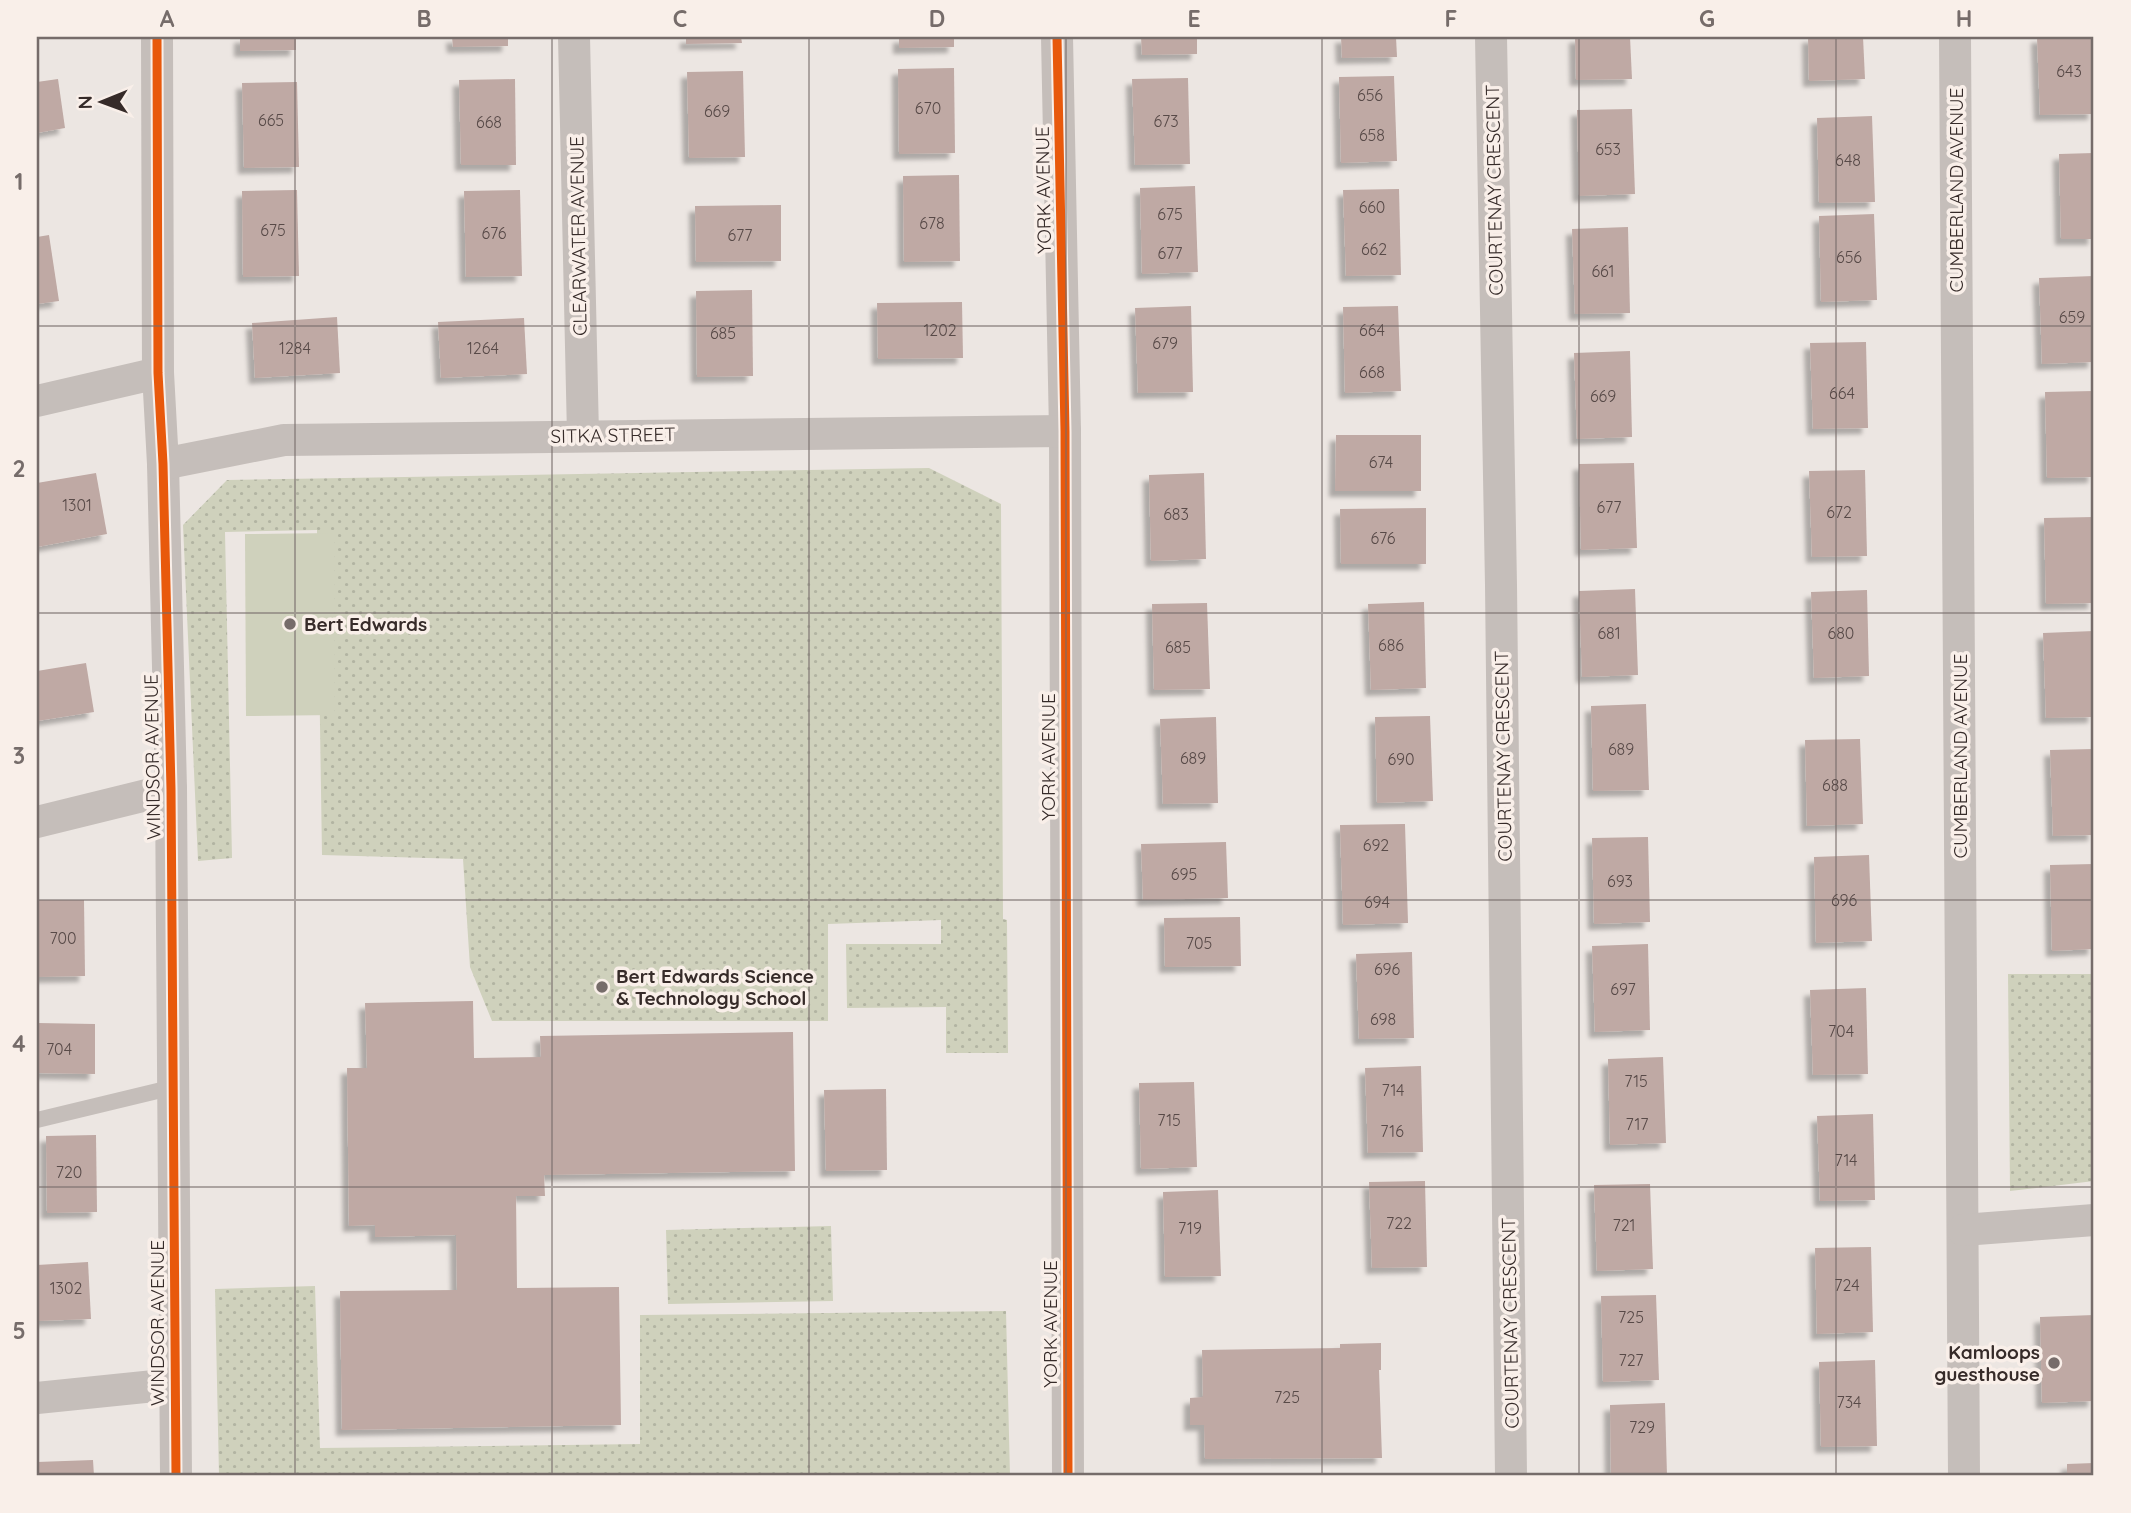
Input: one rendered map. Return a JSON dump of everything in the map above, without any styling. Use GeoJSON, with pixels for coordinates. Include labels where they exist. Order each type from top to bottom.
{"type":"FeatureCollection","features":[{"type":"Feature","properties":{"kind":"street","name":"WINDSOR AVENUE"},"geometry":{"type":"LineString","coordinates":[[157,37],[158,373],[163,464],[171,789],[176,1476]]}},
{"type":"Feature","properties":{"kind":"street","name":"CLEARWATER AVENUE"},"geometry":{"type":"LineString","coordinates":[[574,37],[583,435]]}},
{"type":"Feature","properties":{"kind":"street","name":"YORK AVENUE"},"geometry":{"type":"LineString","coordinates":[[1057,37],[1065,431],[1068,1476]]}},
{"type":"Feature","properties":{"kind":"street","name":"COURTENAY CRESCENT"},"geometry":{"type":"LineString","coordinates":[[1491,37],[1501,584],[1511,1476]]}},
{"type":"Feature","properties":{"kind":"street","name":"CUMBERLAND AVENUE"},"geometry":{"type":"LineString","coordinates":[[1955,37],[1964,1476]]}},
{"type":"Feature","properties":{"kind":"street"},"geometry":{"type":"LineString","coordinates":[[37,401],[158,373]]}},
{"type":"Feature","properties":{"kind":"street","name":"SITKA STREET"},"geometry":{"type":"LineString","coordinates":[[163,464],[284,440],[1065,431]]}},
{"type":"Feature","properties":{"kind":"street"},"geometry":{"type":"LineString","coordinates":[[37,822],[171,789]]}},
{"type":"Feature","properties":{"kind":"street"},"geometry":{"type":"LineString","coordinates":[[1964,1230],[2094,1220]]}},
{"type":"Feature","properties":{"kind":"street"},"geometry":{"type":"LineString","coordinates":[[37,1398],[174,1384]]}},
{"type":"Feature","properties":{"kind":"lane"},"geometry":{"type":"LineString","coordinates":[[37,1119],[174,1087]]}},
{"type":"Feature","properties":{"kind":"green space"},"geometry":{"type":"Polygon","coordinates":[[[929,468],[1001,504],[1003,919],[1007,920],[1008,1053],[946,1053],[946,1007],[847,1008],[846,944],[941,944],[941,920],[828,924],[828,1021],[492,1021],[470,967],[463,859],[322,855],[317,530],[225,532],[232,858],[198,861],[183,525],[227,480],[929,468]]]}},
{"type":"Feature","properties":{"kind":"green space","name":"Bert Edwards"},"geometry":{"type":"Polygon","coordinates":[[[334,533],[334,715],[246,716],[245,534],[334,533]]]}},
{"type":"Feature","properties":{"kind":"green space"},"geometry":{"type":"Polygon","coordinates":[[[2008,974],[2094,974],[2094,1181],[2010,1191],[2008,974]]]}},
{"type":"Feature","properties":{"kind":"green space"},"geometry":{"type":"Polygon","coordinates":[[[831,1226],[833,1301],[668,1304],[666,1230],[831,1226]]]}},
{"type":"Feature","properties":{"kind":"green space"},"geometry":{"type":"Polygon","coordinates":[[[315,1286],[320,1448],[640,1444],[640,1315],[1006,1311],[1010,1476],[219,1476],[215,1289],[315,1286]]]}},
{"type":"Feature","properties":{"kind":"building"},"geometry":{"type":"Polygon","coordinates":[[[240,37],[296,37],[296,50],[240,51],[240,37]]]}},
{"type":"Feature","properties":{"kind":"building"},"geometry":{"type":"Polygon","coordinates":[[[452,37],[508,37],[508,46],[453,47],[452,37]]]}},
{"type":"Feature","properties":{"kind":"building"},"geometry":{"type":"Polygon","coordinates":[[[686,37],[741,37],[742,43],[686,44],[686,37]]]}},
{"type":"Feature","properties":{"kind":"building"},"geometry":{"type":"Polygon","coordinates":[[[899,37],[954,37],[954,47],[899,48],[899,37]]]}},
{"type":"Feature","properties":{"kind":"building"},"geometry":{"type":"Polygon","coordinates":[[[1141,37],[1197,37],[1197,54],[1142,55],[1141,37]]]}},
{"type":"Feature","properties":{"kind":"building"},"geometry":{"type":"Polygon","coordinates":[[[1341,37],[1396,37],[1397,57],[1342,58],[1341,37]]]}},
{"type":"Feature","properties":{"kind":"building"},"geometry":{"type":"Polygon","coordinates":[[[1575,37],[1630,37],[1632,79],[1576,80],[1575,37]]]}},
{"type":"Feature","properties":{"kind":"building"},"geometry":{"type":"Polygon","coordinates":[[[1808,37],[1863,37],[1865,79],[1809,81],[1808,37]]]}},
{"type":"Feature","properties":{"kind":"building"},"geometry":{"type":"Polygon","coordinates":[[[2037,37],[2093,37],[2094,114],[2040,115],[2037,37]]]}},
{"type":"Feature","properties":{"kind":"building"},"geometry":{"type":"Polygon","coordinates":[[[954,68],[955,153],[899,154],[898,69],[954,68]]]}},
{"type":"Feature","properties":{"kind":"building"},"geometry":{"type":"Polygon","coordinates":[[[743,71],[745,157],[689,158],[687,72],[743,71]]]}},
{"type":"Feature","properties":{"kind":"building"},"geometry":{"type":"Polygon","coordinates":[[[1394,76],[1397,161],[1341,163],[1339,77],[1394,76]]]}},
{"type":"Feature","properties":{"kind":"building"},"geometry":{"type":"Polygon","coordinates":[[[1188,78],[1190,164],[1135,165],[1132,79],[1188,78]]]}},
{"type":"Feature","properties":{"kind":"building"},"geometry":{"type":"Polygon","coordinates":[[[58,79],[65,128],[37,133],[37,82],[58,79]]]}},
{"type":"Feature","properties":{"kind":"building"},"geometry":{"type":"Polygon","coordinates":[[[515,79],[516,165],[461,165],[459,80],[515,79]]]}},
{"type":"Feature","properties":{"kind":"building"},"geometry":{"type":"Polygon","coordinates":[[[297,82],[299,167],[244,168],[242,83],[297,82]]]}},
{"type":"Feature","properties":{"kind":"building"},"geometry":{"type":"Polygon","coordinates":[[[1632,109],[1635,194],[1579,196],[1577,110],[1632,109]]]}},
{"type":"Feature","properties":{"kind":"building"},"geometry":{"type":"Polygon","coordinates":[[[1872,116],[1875,202],[1819,203],[1817,118],[1872,116]]]}},
{"type":"Feature","properties":{"kind":"building"},"geometry":{"type":"Polygon","coordinates":[[[2094,153],[2094,239],[2061,239],[2059,154],[2094,153]]]}},
{"type":"Feature","properties":{"kind":"building"},"geometry":{"type":"Polygon","coordinates":[[[959,175],[960,261],[904,262],[903,176],[959,175]]]}},
{"type":"Feature","properties":{"kind":"building"},"geometry":{"type":"Polygon","coordinates":[[[1195,186],[1198,272],[1142,274],[1140,188],[1195,186]]]}},
{"type":"Feature","properties":{"kind":"building"},"geometry":{"type":"Polygon","coordinates":[[[1399,189],[1401,275],[1346,276],[1343,190],[1399,189]]]}},
{"type":"Feature","properties":{"kind":"building"},"geometry":{"type":"Polygon","coordinates":[[[297,190],[299,276],[243,277],[242,191],[297,190]]]}},
{"type":"Feature","properties":{"kind":"building"},"geometry":{"type":"Polygon","coordinates":[[[520,190],[522,276],[466,277],[464,191],[520,190]]]}},
{"type":"Feature","properties":{"kind":"building"},"geometry":{"type":"Polygon","coordinates":[[[781,205],[781,261],[696,262],[695,206],[781,205]]]}},
{"type":"Feature","properties":{"kind":"building"},"geometry":{"type":"Polygon","coordinates":[[[1874,214],[1877,300],[1821,302],[1819,216],[1874,214]]]}},
{"type":"Feature","properties":{"kind":"building"},"geometry":{"type":"Polygon","coordinates":[[[1628,227],[1630,313],[1575,314],[1572,229],[1628,227]]]}},
{"type":"Feature","properties":{"kind":"building"},"geometry":{"type":"Polygon","coordinates":[[[49,235],[59,301],[37,304],[37,237],[49,235]]]}},
{"type":"Feature","properties":{"kind":"building"},"geometry":{"type":"Polygon","coordinates":[[[2094,276],[2094,362],[2042,364],[2039,278],[2094,276]]]}},
{"type":"Feature","properties":{"kind":"building"},"geometry":{"type":"Polygon","coordinates":[[[752,290],[753,376],[697,377],[696,291],[752,290]]]}},
{"type":"Feature","properties":{"kind":"building"},"geometry":{"type":"Polygon","coordinates":[[[962,302],[963,358],[878,359],[877,303],[962,302]]]}},
{"type":"Feature","properties":{"kind":"building"},"geometry":{"type":"Polygon","coordinates":[[[1191,306],[1193,392],[1138,393],[1135,308],[1191,306]]]}},
{"type":"Feature","properties":{"kind":"building"},"geometry":{"type":"Polygon","coordinates":[[[1398,306],[1401,391],[1345,393],[1343,307],[1398,306]]]}},
{"type":"Feature","properties":{"kind":"building"},"geometry":{"type":"Polygon","coordinates":[[[337,317],[340,373],[255,378],[252,323],[337,317]]]}},
{"type":"Feature","properties":{"kind":"building"},"geometry":{"type":"Polygon","coordinates":[[[524,318],[527,374],[441,378],[438,322],[524,318]]]}},
{"type":"Feature","properties":{"kind":"building"},"geometry":{"type":"Polygon","coordinates":[[[1866,342],[1868,428],[1813,429],[1810,343],[1866,342]]]}},
{"type":"Feature","properties":{"kind":"building"},"geometry":{"type":"Polygon","coordinates":[[[1630,351],[1632,437],[1577,439],[1574,353],[1630,351]]]}},
{"type":"Feature","properties":{"kind":"building"},"geometry":{"type":"Polygon","coordinates":[[[2094,391],[2094,477],[2047,478],[2045,392],[2094,391]]]}},
{"type":"Feature","properties":{"kind":"building"},"geometry":{"type":"Polygon","coordinates":[[[1336,435],[1421,435],[1421,491],[1335,491],[1336,435]]]}},
{"type":"Feature","properties":{"kind":"building"},"geometry":{"type":"Polygon","coordinates":[[[1634,463],[1637,548],[1581,550],[1579,464],[1634,463]]]}},
{"type":"Feature","properties":{"kind":"building"},"geometry":{"type":"Polygon","coordinates":[[[1865,470],[1867,556],[1812,557],[1809,471],[1865,470]]]}},
{"type":"Feature","properties":{"kind":"building"},"geometry":{"type":"Polygon","coordinates":[[[96,473],[107,534],[37,547],[37,483],[96,473]]]}},
{"type":"Feature","properties":{"kind":"building"},"geometry":{"type":"Polygon","coordinates":[[[1204,473],[1206,559],[1151,561],[1149,475],[1204,473]]]}},
{"type":"Feature","properties":{"kind":"building"},"geometry":{"type":"Polygon","coordinates":[[[1426,508],[1426,564],[1341,564],[1340,509],[1426,508]]]}},
{"type":"Feature","properties":{"kind":"building"},"geometry":{"type":"Polygon","coordinates":[[[2094,517],[2094,603],[2046,604],[2044,518],[2094,517]]]}},
{"type":"Feature","properties":{"kind":"building"},"geometry":{"type":"Polygon","coordinates":[[[1635,589],[1638,675],[1582,677],[1579,591],[1635,589]]]}},
{"type":"Feature","properties":{"kind":"building"},"geometry":{"type":"Polygon","coordinates":[[[1867,590],[1869,676],[1814,678],[1811,592],[1867,590]]]}},
{"type":"Feature","properties":{"kind":"building"},"geometry":{"type":"Polygon","coordinates":[[[1424,602],[1426,688],[1371,690],[1368,604],[1424,602]]]}},
{"type":"Feature","properties":{"kind":"building"},"geometry":{"type":"Polygon","coordinates":[[[1207,603],[1210,689],[1154,690],[1152,604],[1207,603]]]}},
{"type":"Feature","properties":{"kind":"building"},"geometry":{"type":"Polygon","coordinates":[[[2094,631],[2094,717],[2046,718],[2043,633],[2094,631]]]}},
{"type":"Feature","properties":{"kind":"building"},"geometry":{"type":"Polygon","coordinates":[[[86,663],[94,712],[37,721],[37,671],[86,663]]]}},
{"type":"Feature","properties":{"kind":"building"},"geometry":{"type":"Polygon","coordinates":[[[1646,704],[1649,790],[1593,791],[1591,706],[1646,704]]]}},
{"type":"Feature","properties":{"kind":"building"},"geometry":{"type":"Polygon","coordinates":[[[1430,716],[1433,801],[1377,803],[1375,717],[1430,716]]]}},
{"type":"Feature","properties":{"kind":"building"},"geometry":{"type":"Polygon","coordinates":[[[1216,717],[1218,803],[1163,804],[1160,719],[1216,717]]]}},
{"type":"Feature","properties":{"kind":"building"},"geometry":{"type":"Polygon","coordinates":[[[1860,739],[1863,824],[1807,826],[1805,740],[1860,739]]]}},
{"type":"Feature","properties":{"kind":"building"},"geometry":{"type":"Polygon","coordinates":[[[2094,749],[2094,835],[2053,836],[2050,750],[2094,749]]]}},
{"type":"Feature","properties":{"kind":"building"},"geometry":{"type":"Polygon","coordinates":[[[1405,824],[1408,923],[1343,925],[1340,825],[1405,824]]]}},
{"type":"Feature","properties":{"kind":"building"},"geometry":{"type":"Polygon","coordinates":[[[1648,837],[1650,922],[1594,924],[1592,838],[1648,837]]]}},
{"type":"Feature","properties":{"kind":"building"},"geometry":{"type":"Polygon","coordinates":[[[1226,842],[1228,898],[1143,900],[1141,844],[1226,842]]]}},
{"type":"Feature","properties":{"kind":"building"},"geometry":{"type":"Polygon","coordinates":[[[1869,855],[1872,941],[1816,943],[1814,857],[1869,855]]]}},
{"type":"Feature","properties":{"kind":"building"},"geometry":{"type":"Polygon","coordinates":[[[2094,864],[2094,949],[2052,951],[2050,865],[2094,864]]]}},
{"type":"Feature","properties":{"kind":"building"},"geometry":{"type":"Polygon","coordinates":[[[37,900],[84,900],[85,976],[37,977],[37,900]]]}},
{"type":"Feature","properties":{"kind":"building"},"geometry":{"type":"Polygon","coordinates":[[[1240,917],[1241,966],[1165,967],[1164,918],[1240,917]]]}},
{"type":"Feature","properties":{"kind":"building"},"geometry":{"type":"Polygon","coordinates":[[[1648,944],[1650,1030],[1595,1032],[1592,946],[1648,944]]]}},
{"type":"Feature","properties":{"kind":"building"},"geometry":{"type":"Polygon","coordinates":[[[1412,952],[1414,1038],[1359,1039],[1356,954],[1412,952]]]}},
{"type":"Feature","properties":{"kind":"building"},"geometry":{"type":"Polygon","coordinates":[[[1866,988],[1868,1074],[1813,1075],[1810,990],[1866,988]]]}},
{"type":"Feature","properties":{"kind":"building"},"geometry":{"type":"Polygon","coordinates":[[[473,1001],[474,1058],[541,1057],[540,1036],[793,1032],[795,1171],[544,1175],[545,1196],[516,1196],[517,1288],[619,1287],[621,1425],[342,1430],[340,1291],[457,1290],[456,1235],[375,1237],[375,1225],[349,1226],[347,1068],[367,1068],[365,1003],[473,1001]]]}},
{"type":"Feature","properties":{"kind":"building"},"geometry":{"type":"Polygon","coordinates":[[[37,1023],[95,1024],[95,1074],[37,1073],[37,1023]]]}},
{"type":"Feature","properties":{"kind":"building"},"geometry":{"type":"Polygon","coordinates":[[[1663,1057],[1666,1143],[1610,1145],[1608,1059],[1663,1057]]]}},
{"type":"Feature","properties":{"kind":"building"},"geometry":{"type":"Polygon","coordinates":[[[1421,1066],[1423,1152],[1368,1153],[1365,1068],[1421,1066]]]}},
{"type":"Feature","properties":{"kind":"building"},"geometry":{"type":"Polygon","coordinates":[[[1194,1082],[1197,1167],[1141,1169],[1139,1083],[1194,1082]]]}},
{"type":"Feature","properties":{"kind":"building"},"geometry":{"type":"Polygon","coordinates":[[[886,1089],[887,1170],[826,1171],[824,1090],[886,1089]]]}},
{"type":"Feature","properties":{"kind":"building"},"geometry":{"type":"Polygon","coordinates":[[[1873,1114],[1875,1200],[1820,1201],[1817,1116],[1873,1114]]]}},
{"type":"Feature","properties":{"kind":"building"},"geometry":{"type":"Polygon","coordinates":[[[96,1135],[97,1212],[47,1213],[46,1136],[96,1135]]]}},
{"type":"Feature","properties":{"kind":"building"},"geometry":{"type":"Polygon","coordinates":[[[1425,1181],[1427,1267],[1372,1268],[1369,1182],[1425,1181]]]}},
{"type":"Feature","properties":{"kind":"building"},"geometry":{"type":"Polygon","coordinates":[[[1650,1184],[1653,1269],[1597,1271],[1594,1185],[1650,1184]]]}},
{"type":"Feature","properties":{"kind":"building"},"geometry":{"type":"Polygon","coordinates":[[[1218,1190],[1221,1276],[1165,1277],[1163,1192],[1218,1190]]]}},
{"type":"Feature","properties":{"kind":"building"},"geometry":{"type":"Polygon","coordinates":[[[1871,1247],[1873,1332],[1817,1334],[1815,1248],[1871,1247]]]}},
{"type":"Feature","properties":{"kind":"building"},"geometry":{"type":"Polygon","coordinates":[[[88,1262],[91,1319],[37,1321],[37,1265],[88,1262]]]}},
{"type":"Feature","properties":{"kind":"building"},"geometry":{"type":"Polygon","coordinates":[[[1656,1295],[1659,1380],[1603,1382],[1601,1296],[1656,1295]]]}},
{"type":"Feature","properties":{"kind":"building"},"geometry":{"type":"Polygon","coordinates":[[[2094,1315],[2094,1401],[2042,1403],[2040,1317],[2094,1315]]]}},
{"type":"Feature","properties":{"kind":"building"},"geometry":{"type":"Polygon","coordinates":[[[1381,1343],[1379,1370],[1382,1458],[1205,1459],[1204,1425],[1190,1425],[1190,1398],[1203,1397],[1202,1350],[1340,1348],[1340,1344],[1381,1343]]]}},
{"type":"Feature","properties":{"kind":"building"},"geometry":{"type":"Polygon","coordinates":[[[1875,1360],[1877,1446],[1821,1447],[1819,1362],[1875,1360]]]}},
{"type":"Feature","properties":{"kind":"building"},"geometry":{"type":"Polygon","coordinates":[[[1665,1403],[1667,1476],[1611,1476],[1610,1405],[1665,1403]]]}},
{"type":"Feature","properties":{"kind":"building"},"geometry":{"type":"Polygon","coordinates":[[[93,1460],[94,1476],[37,1476],[37,1462],[93,1460]]]}},
{"type":"Feature","properties":{"kind":"building"},"geometry":{"type":"Polygon","coordinates":[[[2094,1463],[2094,1476],[2067,1476],[2067,1464],[2094,1463]]]}},
{"type":"Feature","properties":{"kind":"cycle path"},"geometry":{"type":"LineString","coordinates":[[157,37],[158,373],[163,464],[171,789],[176,1476]]}},
{"type":"Feature","properties":{"kind":"cycle path"},"geometry":{"type":"LineString","coordinates":[[1057,37],[1065,431],[1068,1476]]}},
{"type":"Feature","properties":{"kind":"place","name":"Bert Edwards"},"geometry":{"type":"Point","coordinates":[290,624]}},
{"type":"Feature","properties":{"kind":"place","name":"Bert Edwards Science & Technology School"},"geometry":{"type":"Point","coordinates":[602,987]}},
{"type":"Feature","properties":{"kind":"place","name":"Kamloops guesthouse"},"geometry":{"type":"Point","coordinates":[2054,1363]}}]}
